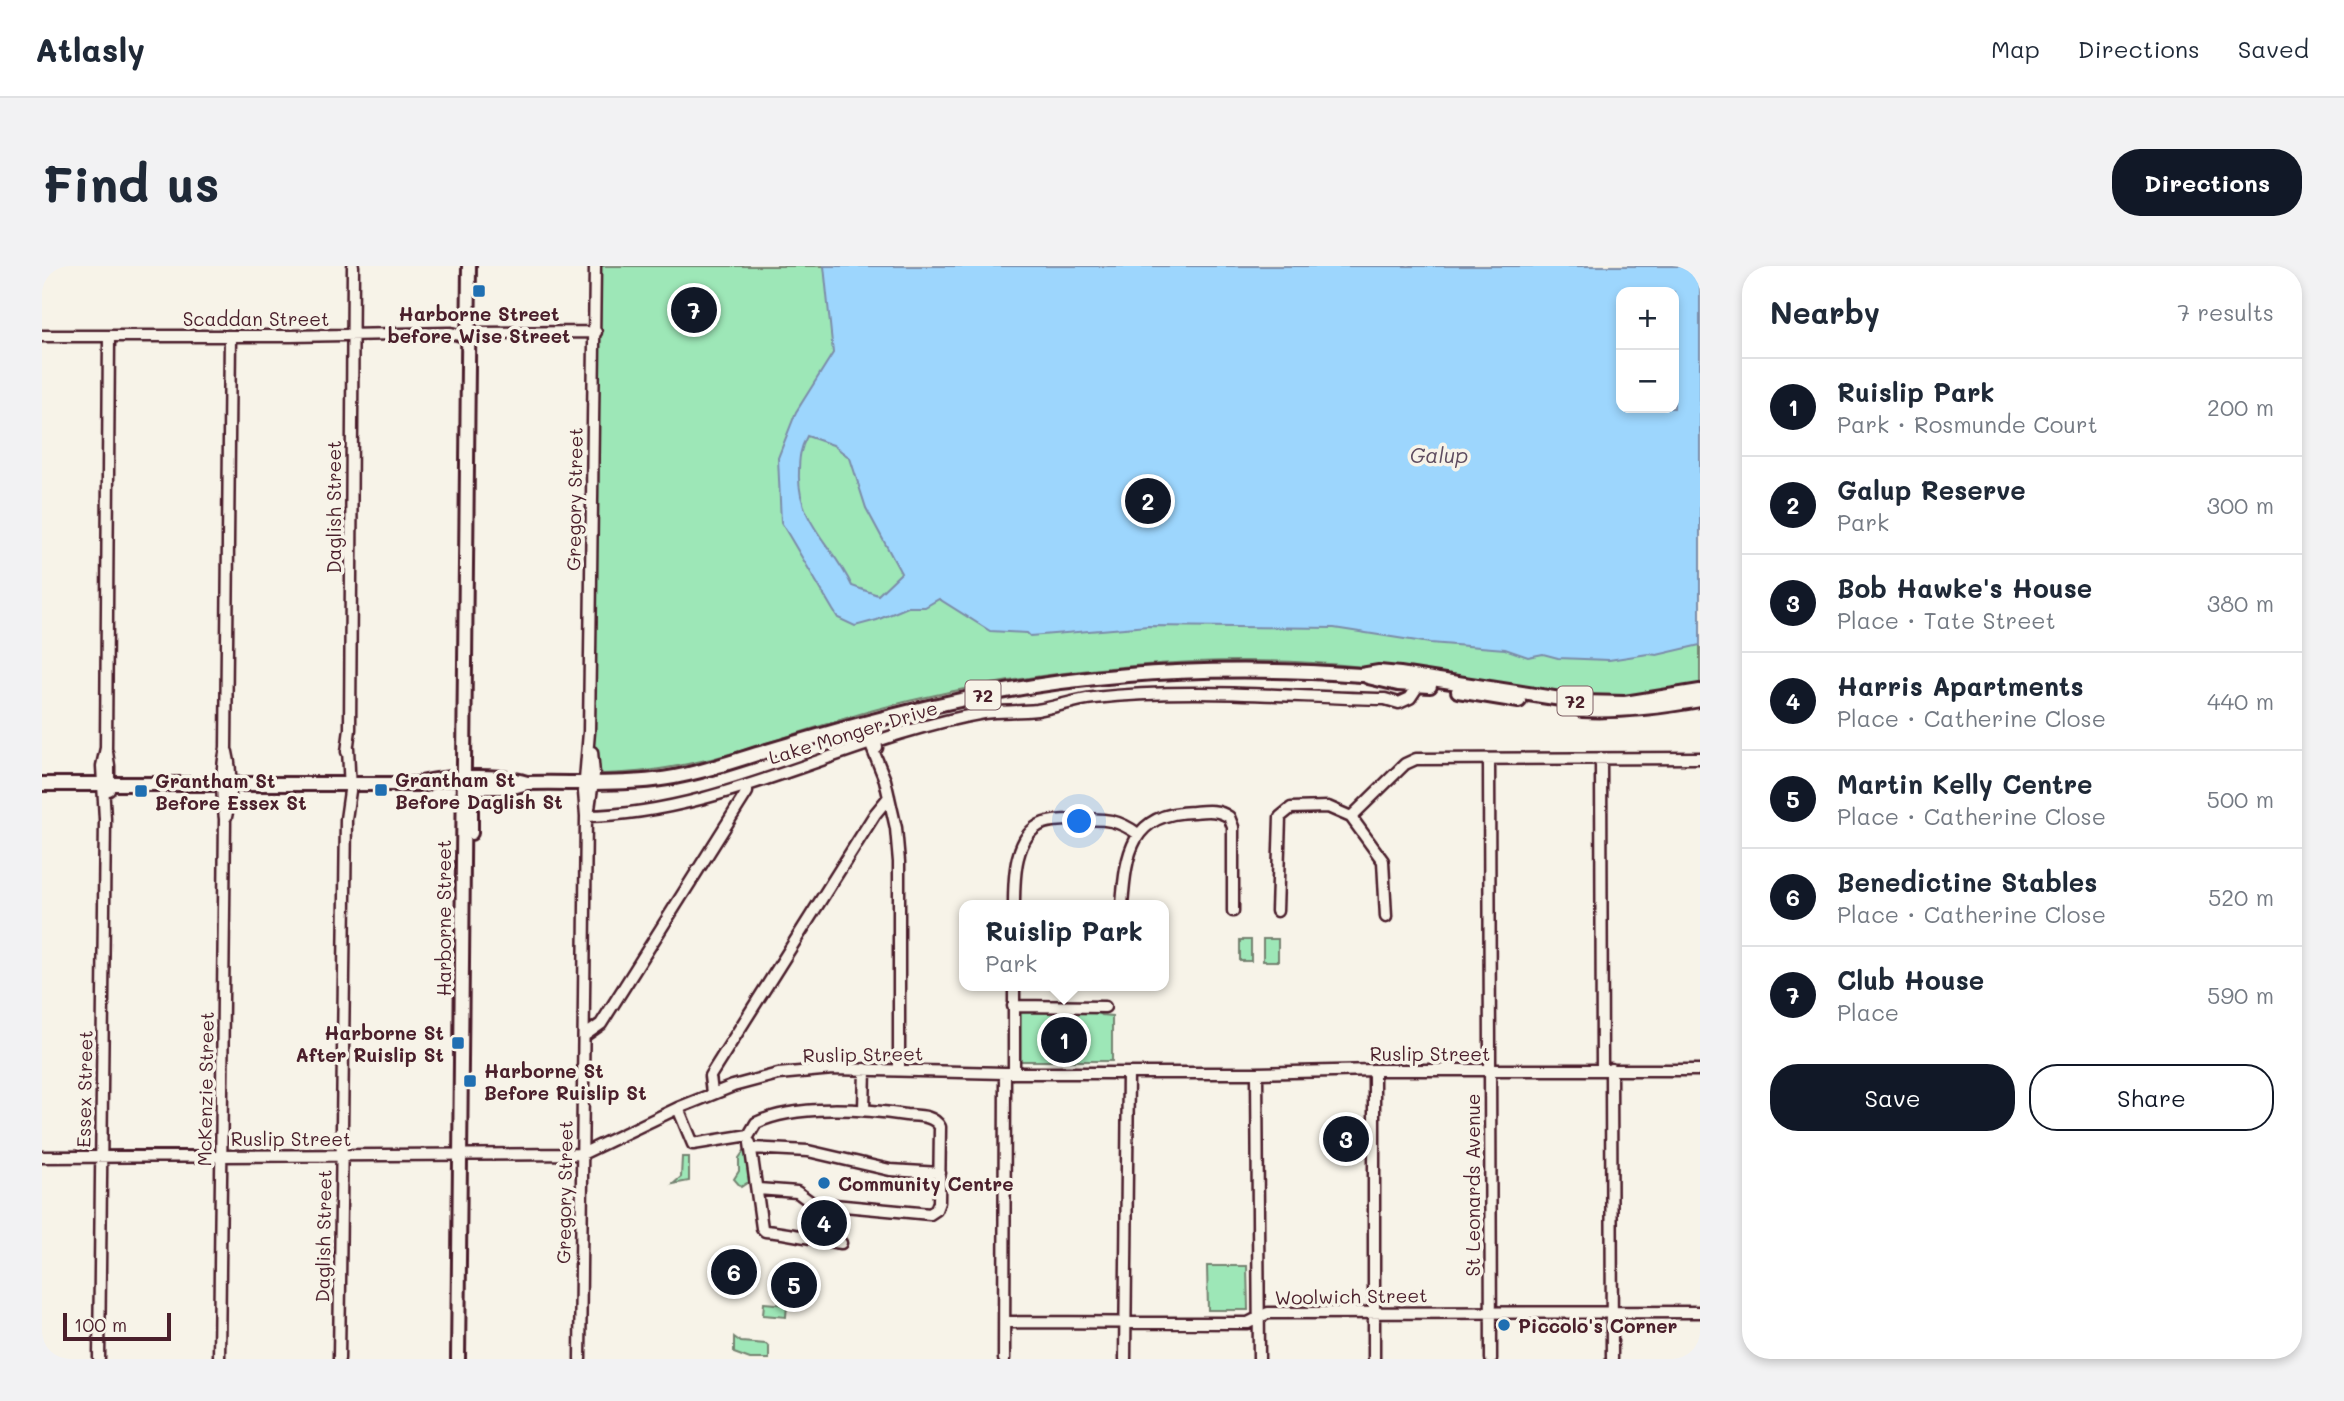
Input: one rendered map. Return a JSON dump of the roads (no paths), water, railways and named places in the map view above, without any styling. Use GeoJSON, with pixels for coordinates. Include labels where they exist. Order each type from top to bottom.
{"type":"FeatureCollection","features":[{"type":"Feature","properties":{"kind":"main road","name":"Harborne Street"},"geometry":{"type":"LineString","coordinates":[[469,266],[473,337]]}},
{"type":"Feature","properties":{"kind":"main road","name":"Harborne Street"},"geometry":{"type":"LineString","coordinates":[[464,1359],[463,940],[473,337],[477,266]]}},
{"type":"Feature","properties":{"kind":"main road","name":"Lake Monger Drive"},"geometry":{"type":"LineString","coordinates":[[589,782],[655,780],[691,774],[868,721],[1008,690],[1145,673],[1252,669],[1362,675],[1379,672],[1576,709],[1608,711],[1700,700]]}},
{"type":"Feature","properties":{"kind":"main road","name":"Lake Monger Drive"},"geometry":{"type":"LineString","coordinates":[[1422,681],[1580,702],[1625,702],[1700,691]]}},
{"type":"Feature","properties":{"kind":"main road","name":"72"},"geometry":{"type":"LineString","coordinates":[[42,785],[421,783],[437,779],[467,783],[514,779],[527,783],[589,782]]}},
{"type":"Feature","properties":{"kind":"main road","name":"Harborne Street"},"geometry":{"type":"LineString","coordinates":[[458,1359],[463,1155]]}},
{"type":"Feature","properties":{"kind":"street","name":"Daglish Street"},"geometry":{"type":"LineString","coordinates":[[340,1359],[346,819],[343,803],[347,783],[348,748],[353,266]]}},
{"type":"Feature","properties":{"kind":"street","name":"Gregory Street"},"geometry":{"type":"LineString","coordinates":[[580,1359],[596,266]]}},
{"type":"Feature","properties":{"kind":"street"},"geometry":{"type":"LineString","coordinates":[[473,337],[596,332]]}},
{"type":"Feature","properties":{"kind":"street","name":"Scaddan Street"},"geometry":{"type":"LineString","coordinates":[[42,335],[451,333],[473,337]]}},
{"type":"Feature","properties":{"kind":"street","name":"Essex Street"},"geometry":{"type":"LineString","coordinates":[[99,1359],[106,784],[102,766],[106,748],[109,336]]}},
{"type":"Feature","properties":{"kind":"street","name":"McKenzie Street"},"geometry":{"type":"LineString","coordinates":[[219,1359],[226,784],[222,765],[226,748],[230,336]]}},
{"type":"Feature","properties":{"kind":"street","name":"Lake Monger Drive"},"geometry":{"type":"LineString","coordinates":[[586,816],[614,816],[679,804],[747,786],[873,743],[985,713],[1038,710],[1093,698],[1202,693],[1385,699],[1399,703],[1410,698],[1422,681]]}},
{"type":"Feature","properties":{"kind":"street"},"geometry":{"type":"LineString","coordinates":[[868,721],[897,828],[898,1069]]}},
{"type":"Feature","properties":{"kind":"street"},"geometry":{"type":"LineString","coordinates":[[1351,817],[1410,761],[1700,758]]}},
{"type":"Feature","properties":{"kind":"street","name":"St Leonards Avenue"},"geometry":{"type":"LineString","coordinates":[[1489,759],[1490,1359]]}},
{"type":"Feature","properties":{"kind":"street"},"geometry":{"type":"LineString","coordinates":[[1601,759],[1612,1359]]}},
{"type":"Feature","properties":{"kind":"street"},"geometry":{"type":"LineString","coordinates":[[583,1036],[601,1024],[747,792],[747,786]]}},
{"type":"Feature","properties":{"kind":"street"},"geometry":{"type":"LineString","coordinates":[[712,1093],[710,1076],[875,814],[889,797]]}},
{"type":"Feature","properties":{"kind":"street"},"geometry":{"type":"LineString","coordinates":[[1277,911],[1279,825],[1283,813],[1298,807],[1328,807],[1351,817],[1383,861],[1386,917]]}},
{"type":"Feature","properties":{"kind":"street"},"geometry":{"type":"LineString","coordinates":[[1122,900],[1125,870],[1138,834],[1157,818],[1169,813],[1218,811],[1231,819],[1233,827],[1233,911]]}},
{"type":"Feature","properties":{"kind":"street"},"geometry":{"type":"LineString","coordinates":[[1014,900],[1017,860],[1030,832],[1037,826],[1048,821],[1108,819],[1126,825],[1138,834]]}},
{"type":"Feature","properties":{"kind":"street"},"geometry":{"type":"LineString","coordinates":[[1004,1359],[1009,1073],[1014,991]]}},
{"type":"Feature","properties":{"kind":"street"},"geometry":{"type":"LineString","coordinates":[[1013,1006],[1105,1007]]}},
{"type":"Feature","properties":{"kind":"street","name":"Ruslip Street"},"geometry":{"type":"LineString","coordinates":[[42,1157],[582,1154],[712,1093],[778,1074],[833,1069],[1009,1073],[1700,1070]]}},
{"type":"Feature","properties":{"kind":"street"},"geometry":{"type":"LineString","coordinates":[[864,1109],[865,1069]]}},
{"type":"Feature","properties":{"kind":"street"},"geometry":{"type":"LineString","coordinates":[[1374,1070],[1374,1359]]}},
{"type":"Feature","properties":{"kind":"street"},"geometry":{"type":"LineString","coordinates":[[1125,1359],[1128,1073]]}},
{"type":"Feature","properties":{"kind":"street"},"geometry":{"type":"LineString","coordinates":[[1257,1073],[1259,1359]]}},
{"type":"Feature","properties":{"kind":"street"},"geometry":{"type":"LineString","coordinates":[[678,1108],[693,1144],[749,1135]]}},
{"type":"Feature","properties":{"kind":"street"},"geometry":{"type":"LineString","coordinates":[[758,1189],[797,1192],[812,1203],[930,1214],[936,1210],[939,1202],[940,1173],[940,1127],[932,1118],[864,1109],[808,1112],[778,1116],[757,1123],[749,1135],[758,1189],[760,1224],[765,1231],[792,1233],[806,1239],[841,1243]]}},
{"type":"Feature","properties":{"kind":"street"},"geometry":{"type":"LineString","coordinates":[[751,1148],[808,1151],[890,1170],[940,1173]]}},
{"type":"Feature","properties":{"kind":"street","name":"Woolwich Street"},"geometry":{"type":"LineString","coordinates":[[1004,1322],[1248,1323],[1268,1313],[1700,1312]]}},
{"type":"Feature","properties":{"kind":"water","name":"Galup"},"geometry":{"type":"Polygon","coordinates":[[[824,266],[1700,266],[1700,645],[1657,655],[1609,660],[1558,658],[1543,654],[1528,657],[1505,649],[1430,643],[1334,628],[1148,626],[1030,636],[1027,633],[990,631],[939,599],[925,607],[908,607],[855,626],[838,618],[781,522],[778,458],[796,412],[833,353],[824,266]],[[807,436],[800,454],[799,473],[804,506],[852,586],[878,595],[901,573],[866,508],[850,458],[833,445],[807,436]]]}},
{"type":"Feature","properties":{"kind":"place","name":"Harborne Street before Wise Street"},"geometry":{"type":"Point","coordinates":[479,291]}},
{"type":"Feature","properties":{"kind":"place","name":"Club House"},"geometry":{"type":"Point","coordinates":[694,310]}},
{"type":"Feature","properties":{"kind":"place","name":"Galup Reserve"},"geometry":{"type":"Point","coordinates":[1148,501]}},
{"type":"Feature","properties":{"kind":"place","name":"Grantham St Before Daglish St"},"geometry":{"type":"Point","coordinates":[381,790]}},
{"type":"Feature","properties":{"kind":"place","name":"Grantham St Before Essex St"},"geometry":{"type":"Point","coordinates":[141,791]}},
{"type":"Feature","properties":{"kind":"place","name":"Ruislip Park"},"geometry":{"type":"Point","coordinates":[1064,1040]}},
{"type":"Feature","properties":{"kind":"place","name":"Harborne St After Ruislip St"},"geometry":{"type":"Point","coordinates":[458,1043]}},
{"type":"Feature","properties":{"kind":"place","name":"Harborne St Before Ruislip St"},"geometry":{"type":"Point","coordinates":[470,1081]}},
{"type":"Feature","properties":{"kind":"place","name":"Bob Hawke's House"},"geometry":{"type":"Point","coordinates":[1346,1139]}},
{"type":"Feature","properties":{"kind":"place","name":"Community Centre"},"geometry":{"type":"Point","coordinates":[824,1183]}},
{"type":"Feature","properties":{"kind":"place","name":"Harris Apartments"},"geometry":{"type":"Point","coordinates":[824,1223]}},
{"type":"Feature","properties":{"kind":"place","name":"Benedictine Stables"},"geometry":{"type":"Point","coordinates":[734,1272]}},
{"type":"Feature","properties":{"kind":"place","name":"Martin Kelly Centre"},"geometry":{"type":"Point","coordinates":[794,1285]}},
{"type":"Feature","properties":{"kind":"place","name":"Piccolo's Corner"},"geometry":{"type":"Point","coordinates":[1504,1325]}}]}
